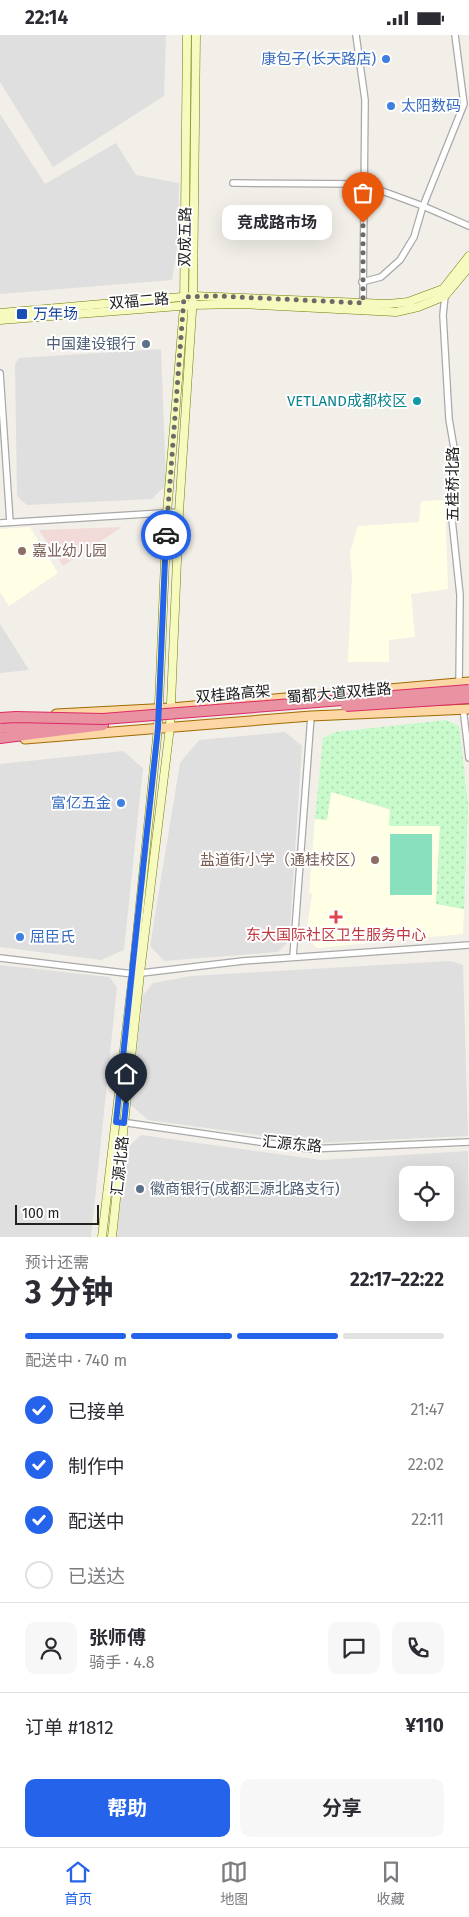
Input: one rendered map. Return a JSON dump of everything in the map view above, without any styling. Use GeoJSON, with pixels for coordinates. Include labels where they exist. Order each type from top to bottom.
{"type":"FeatureCollection","features":[{"type":"Feature","properties":{"kind":"highway","name":"双桂路高架"},"geometry":{"type":"LineString","coordinates":[[0,733],[103,722],[469,690]]}},
{"type":"Feature","properties":{"kind":"highway","name":"双桂路高架"},"geometry":{"type":"LineString","coordinates":[[0,728],[469,698]]}},
{"type":"Feature","properties":{"kind":"highway"},"geometry":{"type":"LineString","coordinates":[[0,719],[16,717],[103,722]]}},
{"type":"Feature","properties":{"kind":"highway"},"geometry":{"type":"LineString","coordinates":[[0,739],[103,722]]}},
{"type":"Feature","properties":{"kind":"main road","name":"蜀都大道双桂路"},"geometry":{"type":"LineString","coordinates":[[0,719],[171,708],[469,682]]}},
{"type":"Feature","properties":{"kind":"main road","name":"蜀都大道双桂路"},"geometry":{"type":"LineString","coordinates":[[0,739],[311,715],[466,709]]}},
{"type":"Feature","properties":{"kind":"street","name":"双成五路"},"geometry":{"type":"LineString","coordinates":[[171,708],[188,306],[184,297],[187,35]]}},
{"type":"Feature","properties":{"kind":"street","name":"双成五路"},"geometry":{"type":"LineString","coordinates":[[158,709],[167,513],[188,306],[193,296],[196,35]]}},
{"type":"Feature","properties":{"kind":"street"},"geometry":{"type":"LineString","coordinates":[[356,35],[365,99],[363,307]]}},
{"type":"Feature","properties":{"kind":"street"},"geometry":{"type":"LineString","coordinates":[[362,282],[381,277],[400,260],[414,237],[423,206],[466,104],[455,35]]}},
{"type":"Feature","properties":{"kind":"street"},"geometry":{"type":"LineString","coordinates":[[233,183],[363,184],[423,206],[469,227]]}},
{"type":"Feature","properties":{"kind":"street"},"geometry":{"type":"LineString","coordinates":[[444,292],[469,256]]}},
{"type":"Feature","properties":{"kind":"street"},"geometry":{"type":"LineString","coordinates":[[444,292],[469,267]]}},
{"type":"Feature","properties":{"kind":"street","name":"双福二路"},"geometry":{"type":"LineString","coordinates":[[0,313],[193,296],[363,307],[396,312],[408,310],[444,292]]}},
{"type":"Feature","properties":{"kind":"street","name":"五桂桥北路"},"geometry":{"type":"LineString","coordinates":[[444,292],[443,315],[449,419],[456,454],[451,510],[460,595],[458,682],[466,709],[469,758]]}},
{"type":"Feature","properties":{"kind":"street","name":"双福二路"},"geometry":{"type":"LineString","coordinates":[[0,320],[188,306],[242,304],[363,307]]}},
{"type":"Feature","properties":{"kind":"street"},"geometry":{"type":"LineString","coordinates":[[0,373],[10,522]]}},
{"type":"Feature","properties":{"kind":"street"},"geometry":{"type":"LineString","coordinates":[[0,523],[179,512]]}},
{"type":"Feature","properties":{"kind":"street"},"geometry":{"type":"LineString","coordinates":[[466,709],[469,698]]}},
{"type":"Feature","properties":{"kind":"street","name":"汇源北路"},"geometry":{"type":"LineString","coordinates":[[136,974],[171,708]]}},
{"type":"Feature","properties":{"kind":"street","name":"汇源北路"},"geometry":{"type":"LineString","coordinates":[[112,1237],[120,1122],[136,974],[158,728],[158,709]]}},
{"type":"Feature","properties":{"kind":"street"},"geometry":{"type":"LineString","coordinates":[[293,957],[311,715]]}},
{"type":"Feature","properties":{"kind":"street"},"geometry":{"type":"LineString","coordinates":[[0,958],[136,974],[293,957],[469,945]]}},
{"type":"Feature","properties":{"kind":"street","name":"汇源北路"},"geometry":{"type":"LineString","coordinates":[[102,1237],[120,1122]]}},
{"type":"Feature","properties":{"kind":"street","name":"汇源东路"},"geometry":{"type":"LineString","coordinates":[[120,1122],[309,1149],[469,1142]]}},
{"type":"Feature","properties":{"kind":"shaded area"},"geometry":{"type":"Polygon","coordinates":[[[0,35],[166,35],[164,96],[53,167],[0,82],[0,35]]]}},
{"type":"Feature","properties":{"kind":"shaded area"},"geometry":{"type":"Polygon","coordinates":[[[0,114],[45,184],[116,143],[136,175],[179,183],[178,243],[172,280],[0,294],[0,114]]]}},
{"type":"Feature","properties":{"kind":"shaded area"},"geometry":{"type":"Polygon","coordinates":[[[161,349],[166,485],[152,499],[27,505],[17,496],[15,364],[19,358],[161,349]]]}},
{"type":"Feature","properties":{"kind":"shaded area"},"geometry":{"type":"Polygon","coordinates":[[[445,500],[448,589],[411,594],[415,637],[389,640],[389,662],[348,662],[352,576],[350,552],[358,526],[419,522],[421,501],[445,500]]]}},
{"type":"Feature","properties":{"kind":"shaded area","name":"嘉业幼儿园"},"geometry":{"type":"Polygon","coordinates":[[[30,527],[58,573],[9,606],[0,592],[0,529],[30,527]]]}},
{"type":"Feature","properties":{"kind":"shaded area"},"geometry":{"type":"Polygon","coordinates":[[[122,527],[63,566],[39,530],[122,527]]]}},
{"type":"Feature","properties":{"kind":"shaded area"},"geometry":{"type":"Polygon","coordinates":[[[0,624],[29,670],[0,673],[0,624]]]}},
{"type":"Feature","properties":{"kind":"shaded area"},"geometry":{"type":"Polygon","coordinates":[[[285,732],[302,746],[289,941],[278,952],[164,961],[150,946],[180,763],[199,740],[285,732]]]}},
{"type":"Feature","properties":{"kind":"shaded area"},"geometry":{"type":"Polygon","coordinates":[[[123,751],[143,768],[124,950],[101,960],[0,947],[0,764],[123,751]]]}},
{"type":"Feature","properties":{"kind":"shaded area","name":"盐道街小学（通桂校区）"},"geometry":{"type":"Polygon","coordinates":[[[331,792],[391,810],[389,826],[440,826],[436,904],[464,909],[463,934],[317,948],[306,937],[312,894],[309,893],[315,819],[327,819],[331,792]]]}},
{"type":"Feature","properties":{"kind":"shaded area"},"geometry":{"type":"Polygon","coordinates":[[[451,961],[463,965],[468,1136],[317,1143],[148,1120],[131,1105],[143,995],[153,983],[191,976],[451,961]]]}},
{"type":"Feature","properties":{"kind":"shaded area"},"geometry":{"type":"Polygon","coordinates":[[[0,965],[109,977],[117,987],[91,1237],[0,1237],[0,965]]]}},
{"type":"Feature","properties":{"kind":"shaded area"},"geometry":{"type":"Polygon","coordinates":[[[141,1135],[321,1160],[468,1151],[469,1237],[117,1237],[125,1150],[141,1135]]]}},
{"type":"Feature","properties":{"kind":"green space"},"geometry":{"type":"Polygon","coordinates":[[[446,720],[459,726],[468,803],[464,909],[436,904],[440,826],[389,826],[390,809],[331,792],[327,820],[315,819],[323,738],[335,732],[446,720]]]}},
{"type":"Feature","properties":{"kind":"green space"},"geometry":{"type":"Polygon","coordinates":[[[390,834],[432,834],[432,895],[390,895],[390,834]]]}},
{"type":"Feature","properties":{"kind":"way so far"},"geometry":{"type":"LineString","coordinates":[[166,535],[184,297],[217,296],[363,303],[363,223]]}},
{"type":"Feature","properties":{"kind":"place","name":"康包子(长天路店)"},"geometry":{"type":"Point","coordinates":[386,59]}},
{"type":"Feature","properties":{"kind":"place","name":"太阳数码"},"geometry":{"type":"Point","coordinates":[391,106]}},
{"type":"Feature","properties":{"kind":"place","name":"竞成路市场"},"geometry":{"type":"Point","coordinates":[363,223]}},
{"type":"Feature","properties":{"kind":"place","name":"万年场"},"geometry":{"type":"Point","coordinates":[22,314]}},
{"type":"Feature","properties":{"kind":"place","name":"中国建设银行"},"geometry":{"type":"Point","coordinates":[146,344]}},
{"type":"Feature","properties":{"kind":"place","name":"VETLAND成都校区"},"geometry":{"type":"Point","coordinates":[417,401]}},
{"type":"Feature","properties":{"kind":"place","name":"嘉业幼儿园"},"geometry":{"type":"Point","coordinates":[22,551]}},
{"type":"Feature","properties":{"kind":"place","name":"富亿五金"},"geometry":{"type":"Point","coordinates":[121,803]}},
{"type":"Feature","properties":{"kind":"place","name":"盐道街小学（通桂校区）"},"geometry":{"type":"Point","coordinates":[375,860]}},
{"type":"Feature","properties":{"kind":"place","name":"东大国际社区卫生服务中心"},"geometry":{"type":"Point","coordinates":[336,917]}},
{"type":"Feature","properties":{"kind":"place","name":"屈臣氏"},"geometry":{"type":"Point","coordinates":[20,937]}},
{"type":"Feature","properties":{"kind":"place","name":"徽商银行(成都汇源北路支行)"},"geometry":{"type":"Point","coordinates":[140,1189]}},
{"type":"Feature","properties":{"kind":"route"},"geometry":{"type":"LineString","coordinates":[[126,1104],[124,1123],[116,1122],[158,728],[166,535]]}}]}
